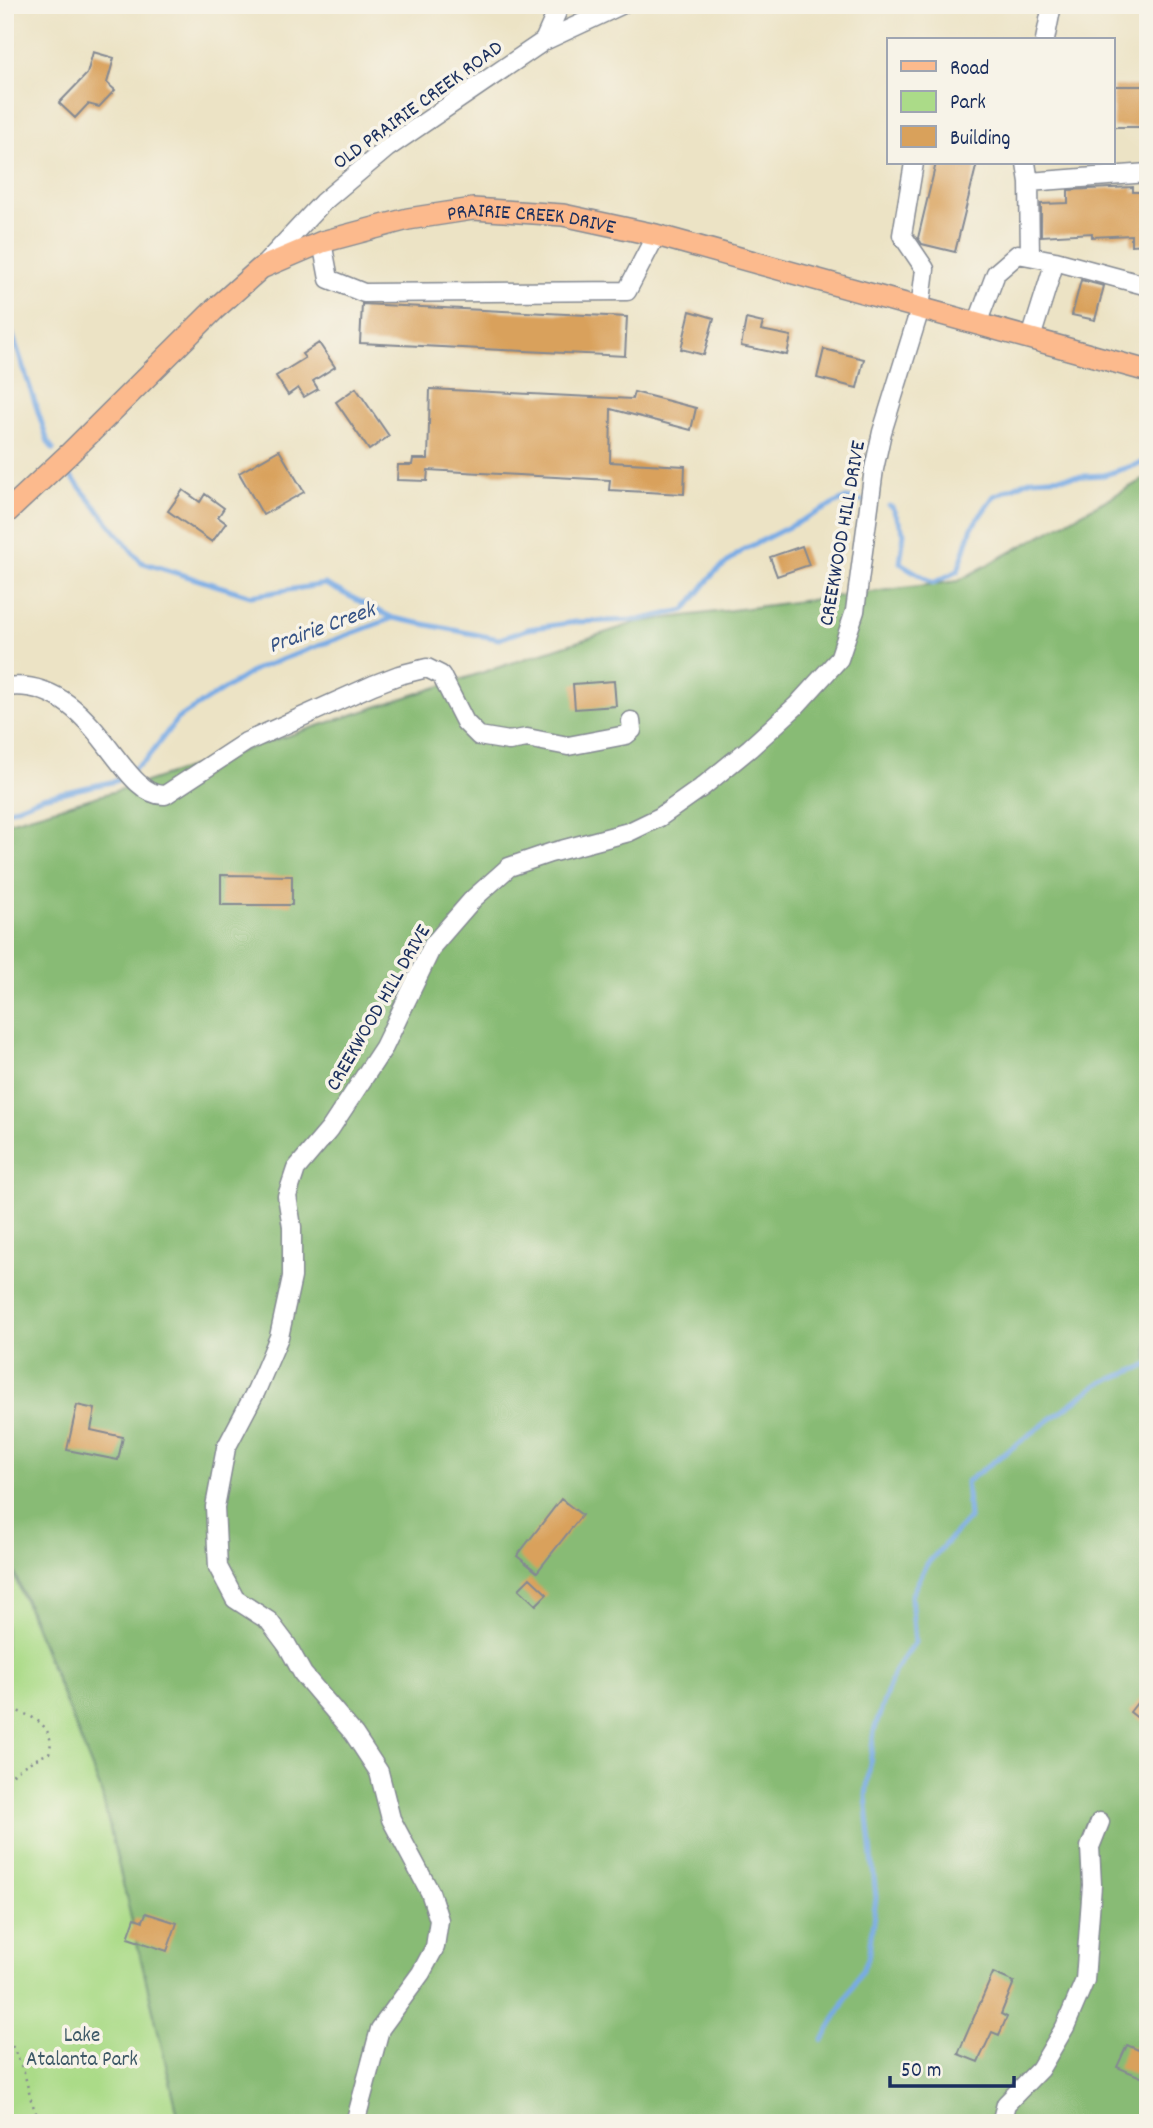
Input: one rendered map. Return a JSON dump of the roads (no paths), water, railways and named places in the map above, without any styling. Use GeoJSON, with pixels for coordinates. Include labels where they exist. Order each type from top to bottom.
{"type":"FeatureCollection","features":[{"type":"Feature","properties":{"kind":"main road","name":"PRAIRIE CREEK DRIVE"},"geometry":{"type":"LineString","coordinates":[[5,514],[215,309],[261,268],[322,242],[408,219],[473,209],[563,215],[656,235],[1148,371]]}},
{"type":"Feature","properties":{"kind":"street"},"geometry":{"type":"LineString","coordinates":[[544,41],[560,5]]}},
{"type":"Feature","properties":{"kind":"street","name":"OLD PRAIRIE CREEK ROAD"},"geometry":{"type":"LineString","coordinates":[[261,268],[323,202],[387,148],[544,41],[621,5]]}},
{"type":"Feature","properties":{"kind":"street"},"geometry":{"type":"LineString","coordinates":[[1045,38],[1052,5]]}},
{"type":"Feature","properties":{"kind":"street","name":"CREEKWOOD HILL DRIVE"},"geometry":{"type":"LineString","coordinates":[[355,2123],[380,2029],[421,1973],[435,1947],[439,1920],[430,1892],[391,1819],[379,1772],[354,1734],[303,1674],[287,1645],[269,1621],[235,1599],[218,1567],[215,1507],[226,1448],[256,1391],[279,1337],[292,1277],[292,1227],[287,1196],[296,1170],[330,1129],[384,1046],[433,945],[473,899],[509,867],[629,832],[660,817],[750,748],[796,706],[839,659],[855,611],[882,432],[920,309],[925,269],[902,235],[915,164]]}},
{"type":"Feature","properties":{"kind":"street"},"geometry":{"type":"LineString","coordinates":[[1026,164],[1030,256]]}},
{"type":"Feature","properties":{"kind":"street"},"geometry":{"type":"LineString","coordinates":[[1029,182],[1148,173]]}},
{"type":"Feature","properties":{"kind":"street"},"geometry":{"type":"LineString","coordinates":[[322,242],[329,279],[364,293],[627,291],[656,235]]}},
{"type":"Feature","properties":{"kind":"street"},"geometry":{"type":"LineString","coordinates":[[977,324],[996,273],[1018,254],[1148,286]]}},
{"type":"Feature","properties":{"kind":"street"},"geometry":{"type":"LineString","coordinates":[[1031,338],[1055,261]]}},
{"type":"Feature","properties":{"kind":"street"},"geometry":{"type":"LineString","coordinates":[[5,688],[26,685],[48,692],[68,704],[87,720],[136,782],[156,796],[165,796],[246,742],[373,685],[426,668],[441,675],[465,722],[479,736],[509,741],[527,738],[568,746],[626,735],[632,730],[631,721]]}},
{"type":"Feature","properties":{"kind":"street"},"geometry":{"type":"LineString","coordinates":[[1001,2123],[1006,2105],[1040,2069],[1065,2026],[1084,1980],[1092,1885],[1090,1847],[1100,1822]]}},
{"type":"Feature","properties":{"kind":"waterway"},"geometry":{"type":"LineString","coordinates":[[5,316],[48,442],[53,449]]}},
{"type":"Feature","properties":{"kind":"waterway","name":"Prairie Creek"},"geometry":{"type":"LineString","coordinates":[[889,506],[892,507],[904,533],[900,563],[933,583],[958,571],[972,527],[994,496],[1032,479],[1104,475],[1148,461]]}},
{"type":"Feature","properties":{"kind":"waterway"},"geometry":{"type":"LineString","coordinates":[[69,474],[141,562],[251,596],[325,584],[393,618]]}},
{"type":"Feature","properties":{"kind":"waterway","name":"Prairie Creek"},"geometry":{"type":"LineString","coordinates":[[5,812],[42,797],[116,781],[146,760],[177,719],[256,669],[393,618],[499,639],[528,629],[575,622],[639,620],[685,610],[714,573],[743,550],[846,498],[862,501]]}},
{"type":"Feature","properties":{"kind":"waterway"},"geometry":{"type":"LineString","coordinates":[[823,2040],[868,1959],[876,1898],[866,1796],[874,1731],[894,1672],[915,1642],[911,1596],[927,1564],[969,1518],[966,1482],[1098,1384],[1148,1365]]}},
{"type":"Feature","properties":{"kind":"park label","name":"Lake Atalanta Park"},"geometry":{"type":"Point","coordinates":[82,2046]}}]}
